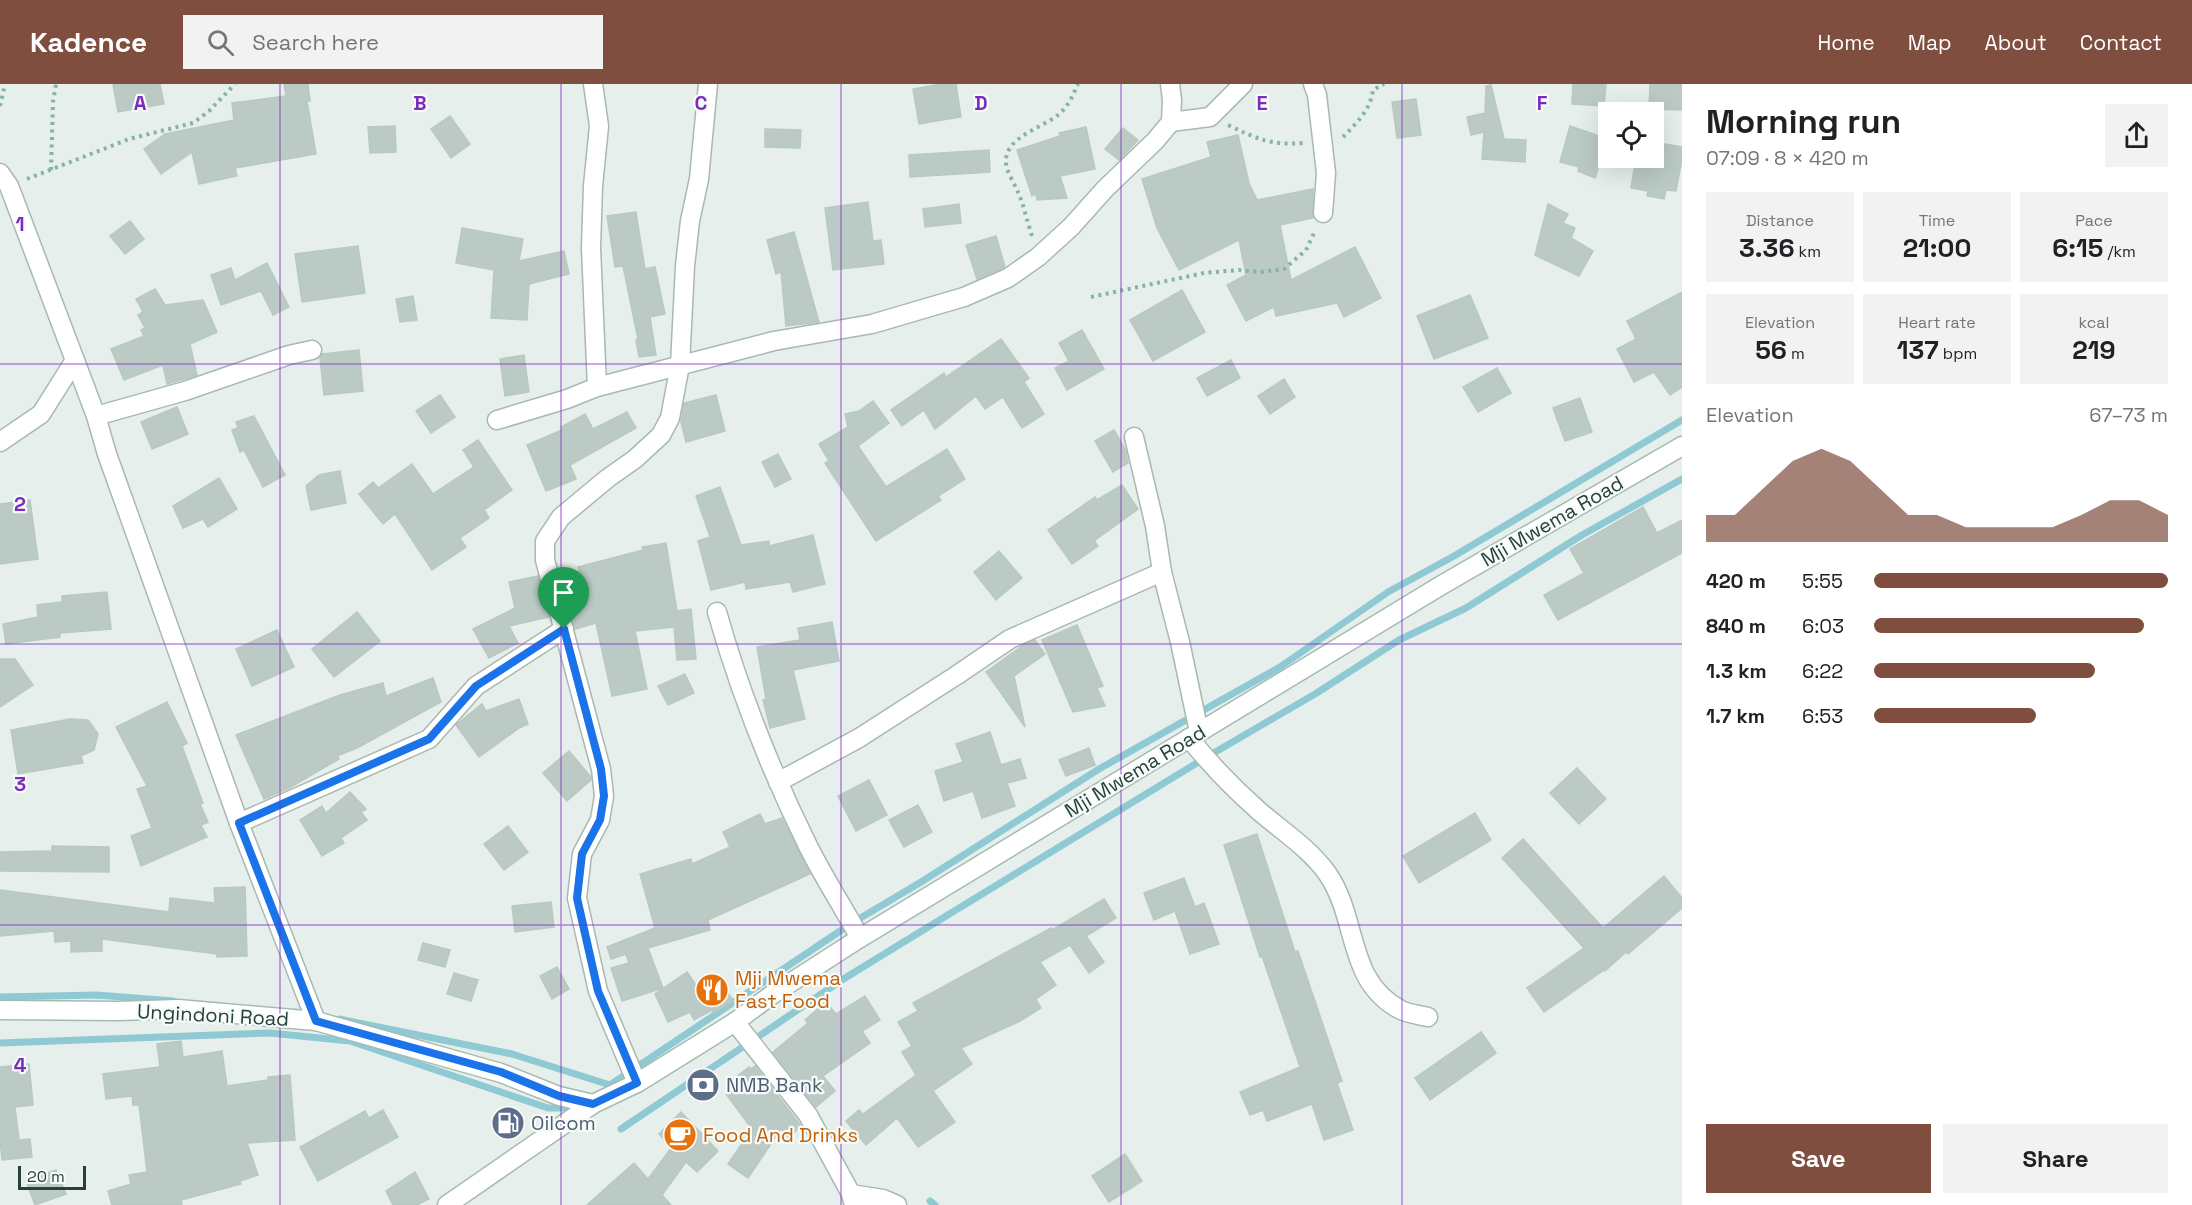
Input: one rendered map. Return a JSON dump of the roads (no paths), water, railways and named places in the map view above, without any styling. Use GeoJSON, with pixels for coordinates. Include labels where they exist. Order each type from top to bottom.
{"type":"FeatureCollection","features":[{"type":"Feature","properties":{"kind":"street"},"geometry":{"type":"LineString","coordinates":[[586,84],[595,93],[599,126],[593,186],[591,248],[597,387]]}},
{"type":"Feature","properties":{"kind":"street"},"geometry":{"type":"LineString","coordinates":[[637,1083],[598,991],[577,898],[582,854],[600,820],[604,796],[601,769],[545,561],[545,541],[561,517],[635,459],[661,435],[670,418],[680,364],[685,266],[690,221],[699,179],[708,84]]}},
{"type":"Feature","properties":{"kind":"street"},"geometry":{"type":"LineString","coordinates":[[497,420],[567,399],[597,387],[680,364],[774,341],[872,324],[964,297],[1008,278],[1038,257],[1071,227],[1171,122],[1170,84]]}},
{"type":"Feature","properties":{"kind":"street"},"geometry":{"type":"LineString","coordinates":[[1171,122],[1210,117],[1243,84]]}},
{"type":"Feature","properties":{"kind":"street"},"geometry":{"type":"LineString","coordinates":[[1313,84],[1317,95],[1324,165],[1323,213]]}},
{"type":"Feature","properties":{"kind":"street"},"geometry":{"type":"LineString","coordinates":[[5,179],[96,416],[106,454],[239,823],[316,1021]]}},
{"type":"Feature","properties":{"kind":"street"},"geometry":{"type":"LineString","coordinates":[[96,416],[185,391],[289,355],[312,350]]}},
{"type":"Feature","properties":{"kind":"street"},"geometry":{"type":"LineString","coordinates":[[0,442],[41,414],[75,360]]}},
{"type":"Feature","properties":{"kind":"street"},"geometry":{"type":"LineString","coordinates":[[1134,437],[1155,526],[1162,572],[1180,642],[1194,735],[1205,758],[1326,872],[1344,903],[1358,960],[1367,979],[1379,993],[1402,1011],[1428,1017]]}},
{"type":"Feature","properties":{"kind":"street","name":"Mji Mwema Road"},"geometry":{"type":"LineString","coordinates":[[447,1205],[593,1104],[637,1083],[735,1022],[773,994],[860,938],[1440,586],[1682,446]]}},
{"type":"Feature","properties":{"kind":"street"},"geometry":{"type":"LineString","coordinates":[[778,782],[858,738],[1010,639],[1162,572]]}},
{"type":"Feature","properties":{"kind":"street"},"geometry":{"type":"LineString","coordinates":[[717,612],[735,676],[778,782],[809,849],[860,938]]}},
{"type":"Feature","properties":{"kind":"street"},"geometry":{"type":"LineString","coordinates":[[239,823],[429,739],[476,686],[564,629]]}},
{"type":"Feature","properties":{"kind":"street","name":"Ungindoni Road"},"geometry":{"type":"LineString","coordinates":[[0,1010],[178,1009],[316,1021],[501,1072],[559,1096],[593,1104]]}},
{"type":"Feature","properties":{"kind":"street"},"geometry":{"type":"LineString","coordinates":[[735,1022],[808,1115],[853,1199],[883,1199],[897,1205]]}},
{"type":"Feature","properties":{"kind":"waterway"},"geometry":{"type":"LineString","coordinates":[[339,1019],[512,1054],[610,1085],[852,923],[1099,769],[1280,667],[1388,592],[1454,556],[1682,420]]}},
{"type":"Feature","properties":{"kind":"waterway"},"geometry":{"type":"LineString","coordinates":[[621,1129],[845,978],[951,913],[1205,758],[1315,694],[1399,640],[1466,608],[1582,535],[1682,479]]}},
{"type":"Feature","properties":{"kind":"waterway"},"geometry":{"type":"LineString","coordinates":[[0,997],[97,995],[173,1001]]}},
{"type":"Feature","properties":{"kind":"waterway"},"geometry":{"type":"LineString","coordinates":[[0,1043],[270,1033],[350,1041],[548,1108],[574,1108]]}},
{"type":"Feature","properties":{"kind":"waterway"},"geometry":{"type":"LineString","coordinates":[[930,1201],[935,1205]]}},
{"type":"Feature","properties":{"kind":"place","name":"Mji Mwema Fast Food"},"geometry":{"type":"Point","coordinates":[712,990]}},
{"type":"Feature","properties":{"kind":"place","name":"NMB Bank"},"geometry":{"type":"Point","coordinates":[703,1085]}},
{"type":"Feature","properties":{"kind":"place","name":"Oilcom"},"geometry":{"type":"Point","coordinates":[508,1123]}},
{"type":"Feature","properties":{"kind":"place","name":"Food And Drinks"},"geometry":{"type":"Point","coordinates":[680,1135]}}]}
